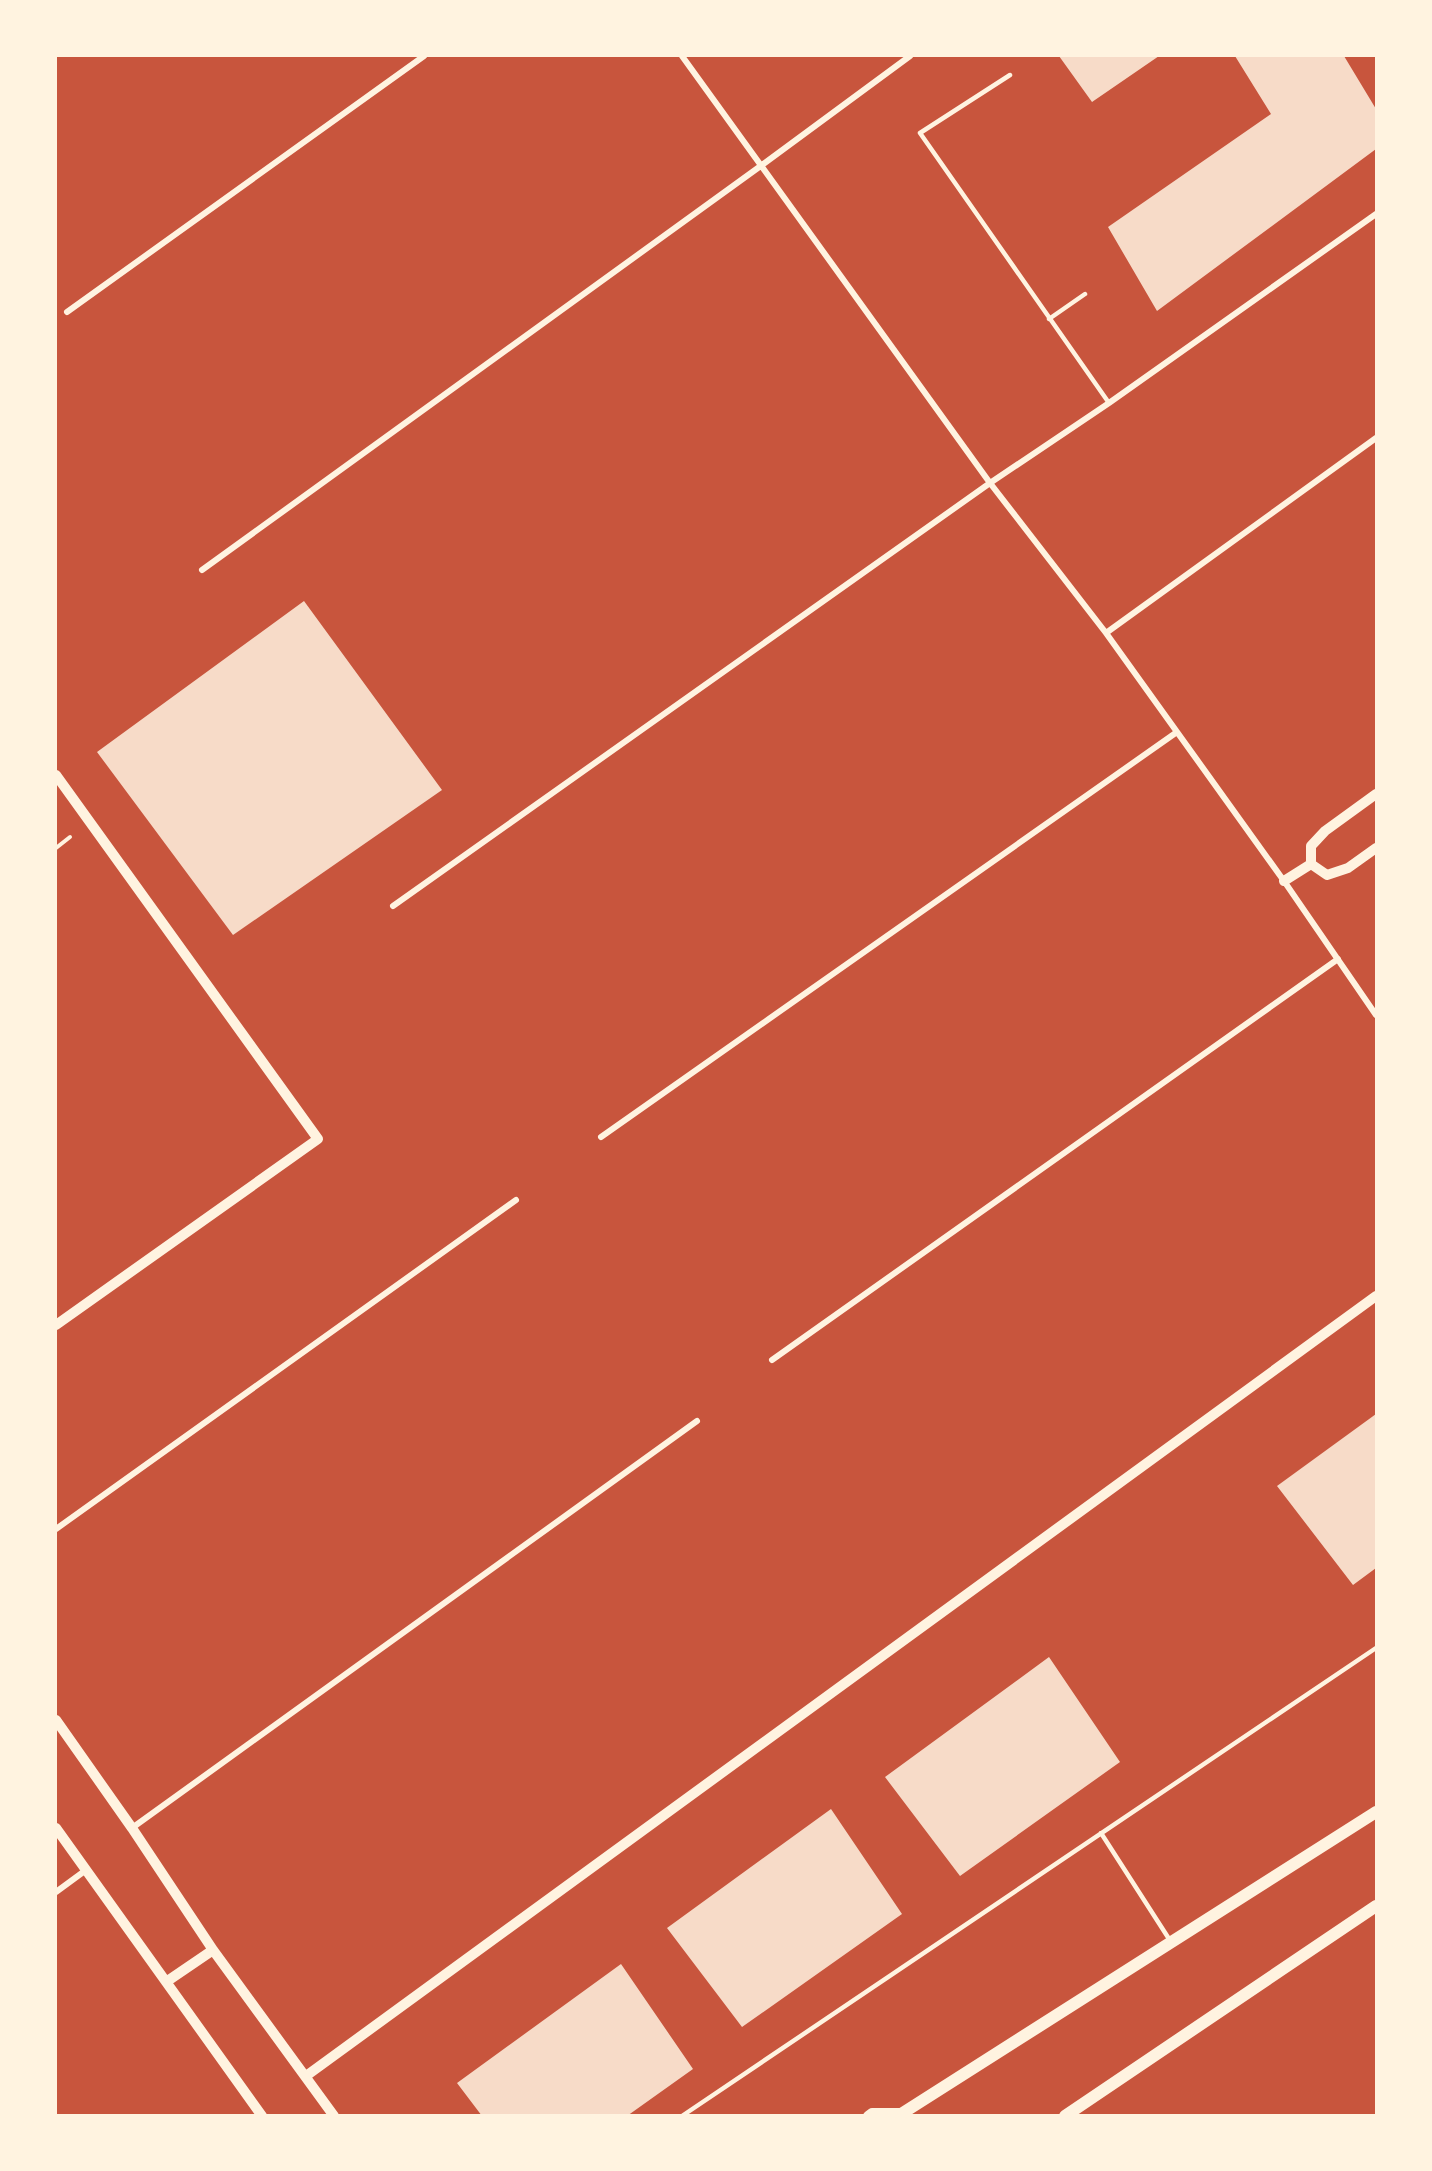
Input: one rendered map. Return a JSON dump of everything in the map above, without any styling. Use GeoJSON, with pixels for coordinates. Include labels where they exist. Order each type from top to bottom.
{"type":"FeatureCollection","features":[{"type":"Feature","properties":{"kind":"main road"},"geometry":{"type":"LineString","coordinates":[[900,2114],[1377,1812]]}},
{"type":"Feature","properties":{"kind":"main road"},"geometry":{"type":"LineString","coordinates":[[1065,2115],[1377,1906]]}},
{"type":"Feature","properties":{"kind":"street"},"geometry":{"type":"LineString","coordinates":[[67,312],[424,56]]}},
{"type":"Feature","properties":{"kind":"street"},"geometry":{"type":"LineString","coordinates":[[682,56],[990,483],[1106,633],[1178,732],[1377,1015]]}},
{"type":"Feature","properties":{"kind":"street"},"geometry":{"type":"LineString","coordinates":[[202,570],[910,56]]}},
{"type":"Feature","properties":{"kind":"street"},"geometry":{"type":"LineString","coordinates":[[393,906],[990,483],[1377,214]]}},
{"type":"Feature","properties":{"kind":"street"},"geometry":{"type":"LineString","coordinates":[[1106,633],[1377,438]]}},
{"type":"Feature","properties":{"kind":"street"},"geometry":{"type":"LineString","coordinates":[[601,1137],[1178,732]]}},
{"type":"Feature","properties":{"kind":"street"},"geometry":{"type":"LineString","coordinates":[[56,774],[318,1138],[56,1325]]}},
{"type":"Feature","properties":{"kind":"street"},"geometry":{"type":"LineString","coordinates":[[1311,864],[1311,846],[1325,831],[1377,794]]}},
{"type":"Feature","properties":{"kind":"street"},"geometry":{"type":"LineString","coordinates":[[1311,864],[1327,875],[1348,868],[1377,848]]}},
{"type":"Feature","properties":{"kind":"street"},"geometry":{"type":"LineString","coordinates":[[1284,881],[1311,864]]}},
{"type":"Feature","properties":{"kind":"street"},"geometry":{"type":"LineString","coordinates":[[771,1360],[1338,959]]}},
{"type":"Feature","properties":{"kind":"street"},"geometry":{"type":"LineString","coordinates":[[56,1529],[516,1200]]}},
{"type":"Feature","properties":{"kind":"street"},"geometry":{"type":"LineString","coordinates":[[306,2076],[1377,1296]]}},
{"type":"Feature","properties":{"kind":"street"},"geometry":{"type":"LineString","coordinates":[[132,1828],[697,1421]]}},
{"type":"Feature","properties":{"kind":"street"},"geometry":{"type":"LineString","coordinates":[[56,1720],[132,1828],[213,1950],[334,2115]]}},
{"type":"Feature","properties":{"kind":"street"},"geometry":{"type":"LineString","coordinates":[[56,1828],[260,2115]]}},
{"type":"Feature","properties":{"kind":"street"},"geometry":{"type":"LineString","coordinates":[[56,1892],[86,1870]]}},
{"type":"Feature","properties":{"kind":"street"},"geometry":{"type":"LineString","coordinates":[[166,1982],[213,1950]]}},
{"type":"Feature","properties":{"kind":"street"},"geometry":{"type":"LineString","coordinates":[[868,2115],[872,2113],[900,2114]]}},
{"type":"Feature","properties":{"kind":"lane"},"geometry":{"type":"LineString","coordinates":[[1010,75],[920,134],[1108,403]]}},
{"type":"Feature","properties":{"kind":"lane"},"geometry":{"type":"LineString","coordinates":[[1049,319],[1085,294]]}},
{"type":"Feature","properties":{"kind":"lane"},"geometry":{"type":"LineString","coordinates":[[682,2115],[1377,1648]]}},
{"type":"Feature","properties":{"kind":"lane"},"geometry":{"type":"LineString","coordinates":[[1101,1833],[1171,1942]]}},
{"type":"Feature","properties":{"kind":"building"},"geometry":{"type":"Polygon","coordinates":[[[1059,56],[1159,56],[1092,102],[1059,56]]]}},
{"type":"Feature","properties":{"kind":"building"},"geometry":{"type":"Polygon","coordinates":[[[1235,56],[1344,56],[1376,109],[1376,149],[1157,311],[1108,227],[1271,114],[1235,56]]]}},
{"type":"Feature","properties":{"kind":"building"},"geometry":{"type":"Polygon","coordinates":[[[304,601],[442,790],[233,935],[97,752],[304,601]]]}},
{"type":"Feature","properties":{"kind":"building"},"geometry":{"type":"Polygon","coordinates":[[[1376,1414],[1376,1568],[1353,1585],[1277,1486],[1376,1414]]]}},
{"type":"Feature","properties":{"kind":"building"},"geometry":{"type":"Polygon","coordinates":[[[1049,1657],[1120,1762],[960,1876],[885,1777],[1049,1657]]]}},
{"type":"Feature","properties":{"kind":"building"},"geometry":{"type":"Polygon","coordinates":[[[831,1809],[902,1914],[742,2027],[667,1928],[831,1809]]]}},
{"type":"Feature","properties":{"kind":"building"},"geometry":{"type":"Polygon","coordinates":[[[621,1964],[693,2069],[627,2116],[482,2116],[457,2083],[621,1964]]]}}]}
